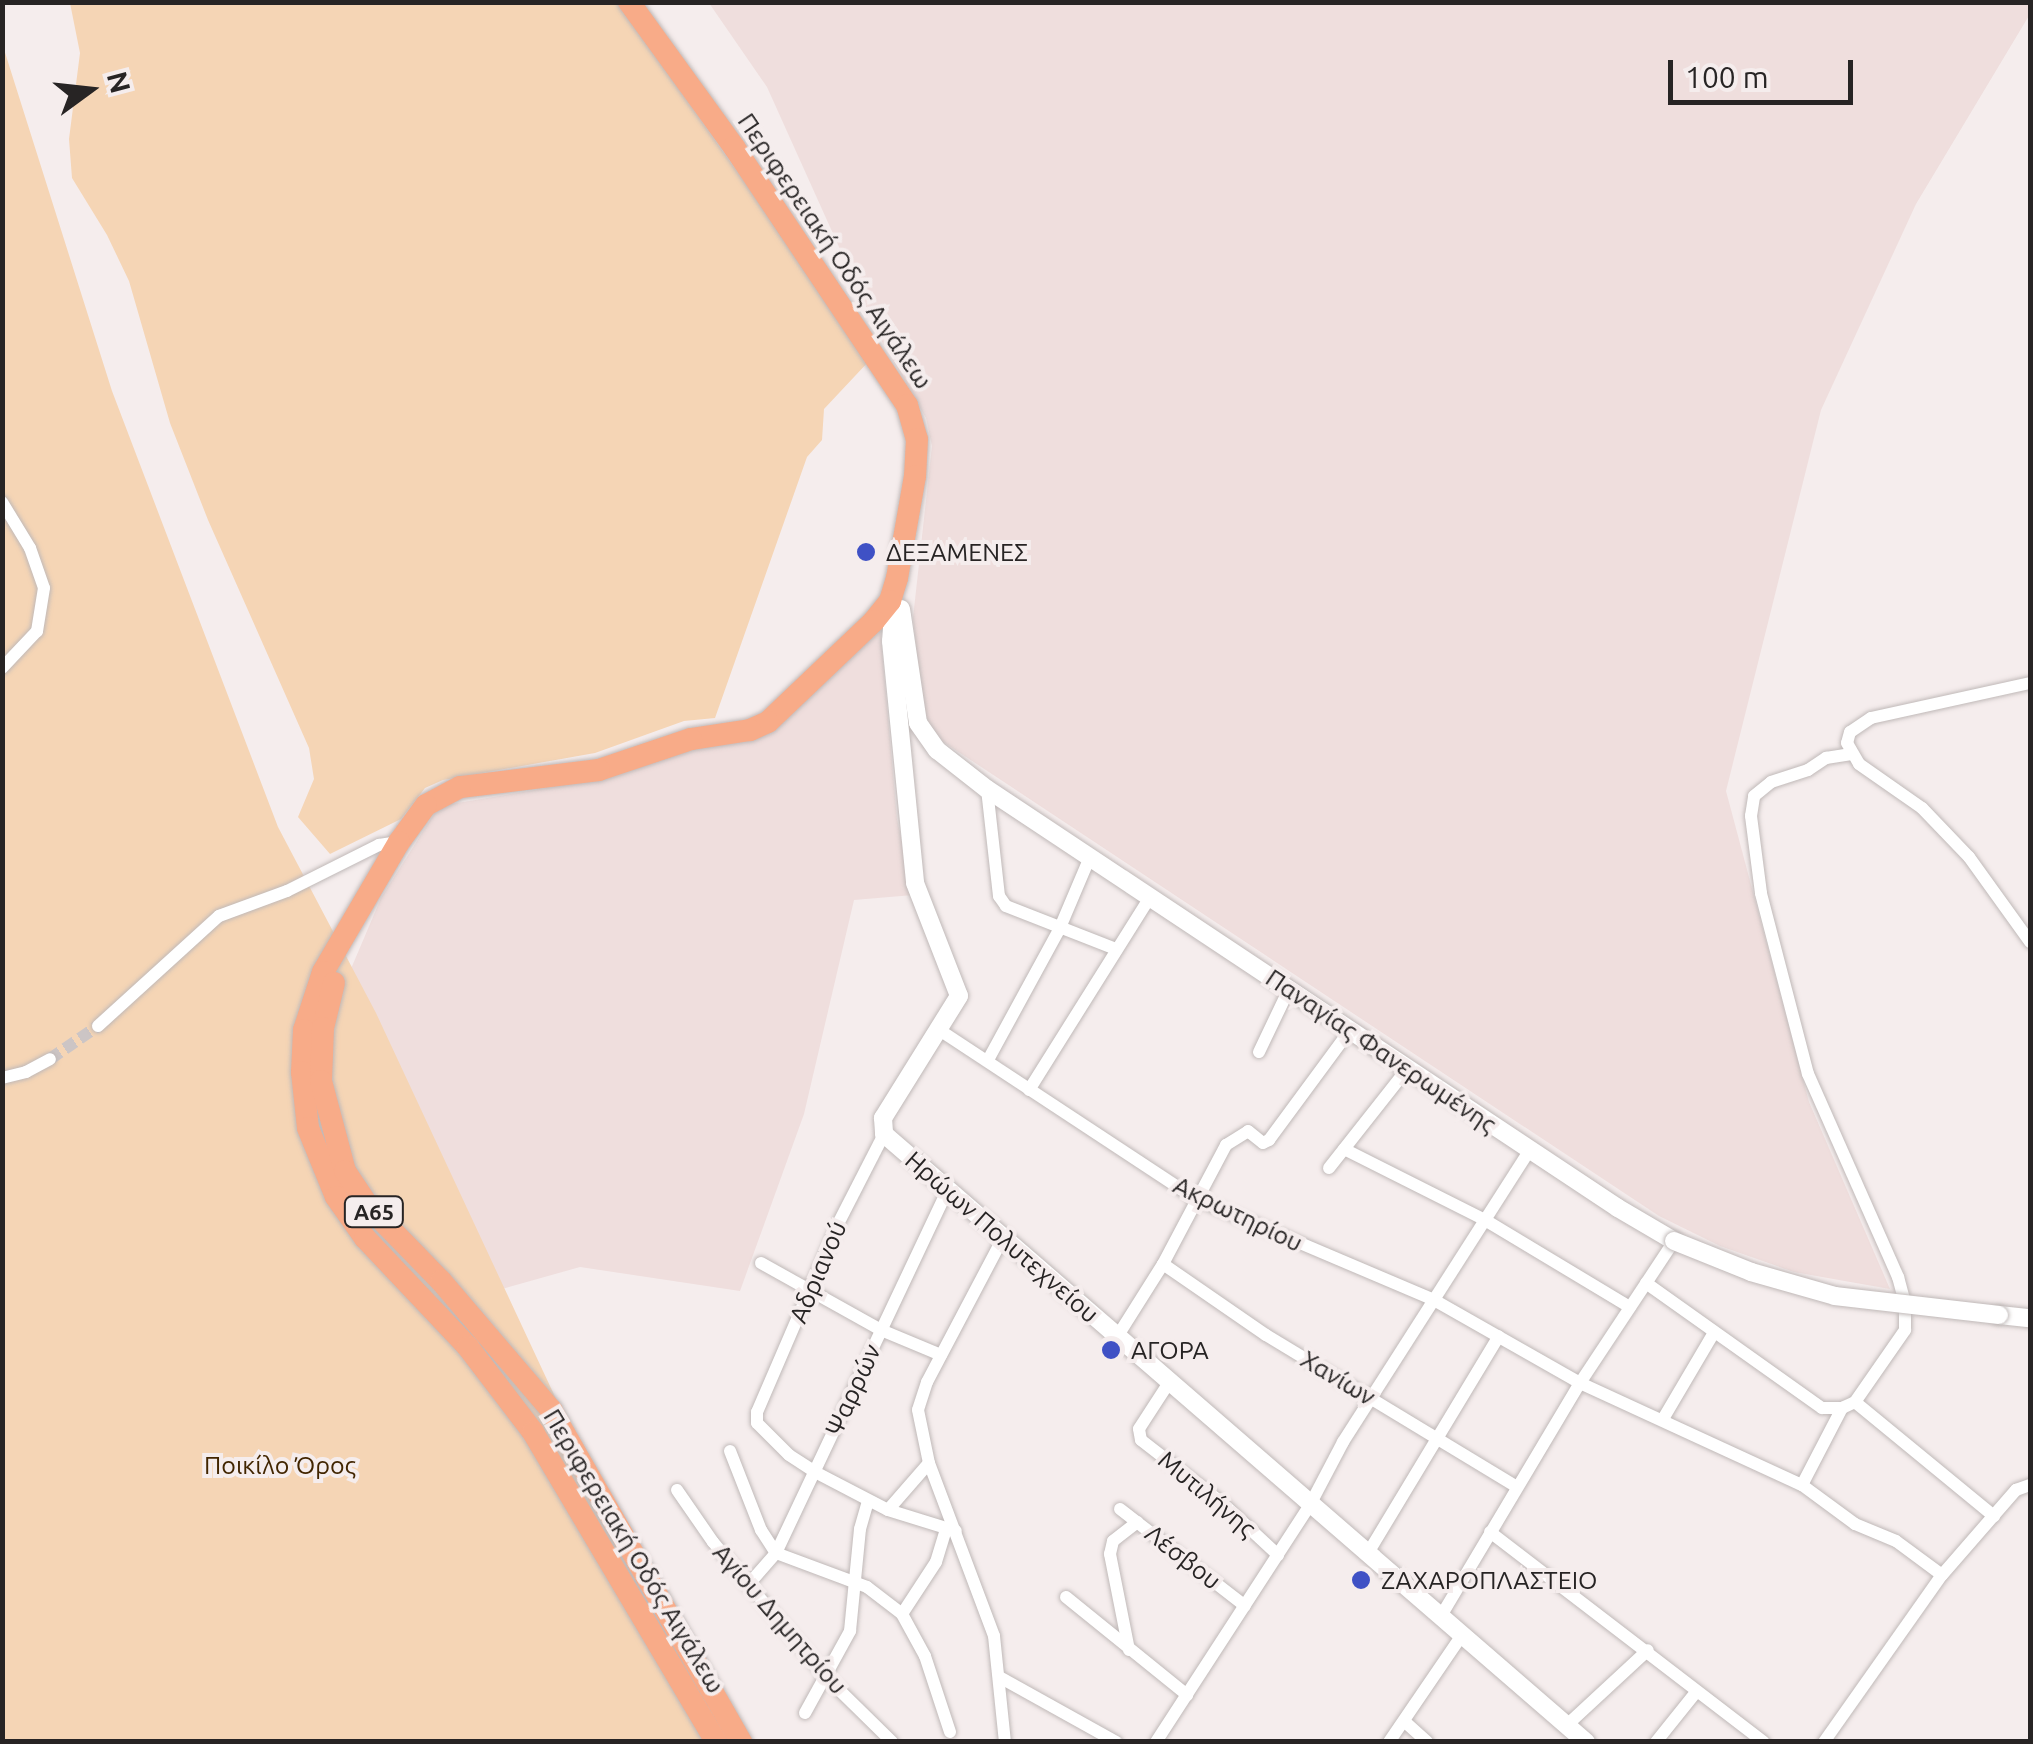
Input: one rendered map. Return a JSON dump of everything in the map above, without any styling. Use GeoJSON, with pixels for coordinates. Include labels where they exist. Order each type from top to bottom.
{"type":"FeatureCollection","features":[{"type":"Feature","properties":{"kind":"highway","name":"Περιφερειακή Οδός Αιγάλεω"},"geometry":{"type":"LineString","coordinates":[[629,2],[734,147],[907,405],[917,439],[916,476],[897,578],[890,600],[874,621],[768,722],[750,730],[691,740],[599,770],[460,787],[426,805],[398,842],[323,972],[302,1044],[308,1128],[328,1182],[365,1238],[468,1347],[532,1432],[716,1742]]}},
{"type":"Feature","properties":{"kind":"highway","name":"Περιφερειακή Οδός Αιγάλεω"},"geometry":{"type":"LineString","coordinates":[[350,930],[326,1006],[320,1053],[325,1108],[345,1170],[369,1207],[441,1281],[551,1410],[741,1742]]}},
{"type":"Feature","properties":{"kind":"street"},"geometry":{"type":"LineString","coordinates":[[2,502],[30,548],[44,588],[37,631],[2,668]]}},
{"type":"Feature","properties":{"kind":"street","name":"Παναγίας Φανερωμένης"},"geometry":{"type":"LineString","coordinates":[[897,578],[922,734],[988,789],[1530,1150],[1674,1241],[1750,1272],[1835,1296],[2030,1318]]}},
{"type":"Feature","properties":{"kind":"street","name":"Ηρώων Πολυτεχνείου"},"geometry":{"type":"LineString","coordinates":[[902,617],[892,628],[891,641],[915,883],[959,996],[941,1031],[883,1118],[884,1134],[1586,1742]]}},
{"type":"Feature","properties":{"kind":"street"},"geometry":{"type":"LineString","coordinates":[[1850,754],[1850,732],[1859,723],[2030,683]]}},
{"type":"Feature","properties":{"kind":"street"},"geometry":{"type":"LineString","coordinates":[[1802,1485],[1849,1405],[1904,1330],[1905,1303],[1798,1043],[1761,893],[1752,816],[1754,796],[1770,782],[1808,770],[1826,758],[1850,754],[1922,808],[1945,831],[1992,884],[2030,942]]}},
{"type":"Feature","properties":{"kind":"street"},"geometry":{"type":"LineString","coordinates":[[988,789],[999,896],[1014,911],[1114,948]]}},
{"type":"Feature","properties":{"kind":"street"},"geometry":{"type":"LineString","coordinates":[[98,1026],[219,916],[287,891],[380,844],[398,842]]}},
{"type":"Feature","properties":{"kind":"street"},"geometry":{"type":"LineString","coordinates":[[988,1060],[1059,930],[1090,856]]}},
{"type":"Feature","properties":{"kind":"street"},"geometry":{"type":"LineString","coordinates":[[1029,1090],[1114,948],[1150,897]]}},
{"type":"Feature","properties":{"kind":"street"},"geometry":{"type":"LineString","coordinates":[[1259,1052],[1289,989]]}},
{"type":"Feature","properties":{"kind":"street"},"geometry":{"type":"LineString","coordinates":[[1117,1336],[1163,1264],[1194,1198],[1226,1145],[1248,1130],[1263,1143],[1270,1140],[1350,1030]]}},
{"type":"Feature","properties":{"kind":"street","name":"Ακρωτηρίου"},"geometry":{"type":"LineString","coordinates":[[941,1031],[1194,1198],[1434,1300],[1580,1383],[1802,1485],[1855,1524],[1896,1541],[1942,1576]]}},
{"type":"Feature","properties":{"kind":"street"},"geometry":{"type":"LineString","coordinates":[[2,1078],[26,1072],[50,1059]]}},
{"type":"Feature","properties":{"kind":"street"},"geometry":{"type":"LineString","coordinates":[[1329,1168],[1408,1068]]}},
{"type":"Feature","properties":{"kind":"street","name":"Αδριανού"},"geometry":{"type":"LineString","coordinates":[[815,1472],[764,1433],[756,1412],[838,1224],[884,1134]]}},
{"type":"Feature","properties":{"kind":"street"},"geometry":{"type":"LineString","coordinates":[[1344,1148],[1485,1220],[1630,1306]]}},
{"type":"Feature","properties":{"kind":"street"},"geometry":{"type":"LineString","coordinates":[[1156,1742],[1311,1503],[1318,1484],[1530,1150]]}},
{"type":"Feature","properties":{"kind":"street","name":"Ψαρρών"},"geometry":{"type":"LineString","coordinates":[[748,1585],[776,1553],[948,1188]]}},
{"type":"Feature","properties":{"kind":"street"},"geometry":{"type":"LineString","coordinates":[[1004,1236],[919,1398],[929,1463],[994,1636],[1002,1678],[1005,1742]]}},
{"type":"Feature","properties":{"kind":"street"},"geometry":{"type":"LineString","coordinates":[[1441,1616],[1580,1383],[1674,1241]]}},
{"type":"Feature","properties":{"kind":"street"},"geometry":{"type":"LineString","coordinates":[[760,1264],[881,1330],[941,1355]]}},
{"type":"Feature","properties":{"kind":"street","name":"Χανίων"},"geometry":{"type":"LineString","coordinates":[[1163,1264],[1266,1336],[1517,1487]]}},
{"type":"Feature","properties":{"kind":"street"},"geometry":{"type":"LineString","coordinates":[[1646,1283],[1712,1334],[1822,1408],[1849,1405],[1994,1516]]}},
{"type":"Feature","properties":{"kind":"street"},"geometry":{"type":"LineString","coordinates":[[1663,1419],[1712,1334]]}},
{"type":"Feature","properties":{"kind":"street"},"geometry":{"type":"LineString","coordinates":[[1368,1553],[1499,1336]]}},
{"type":"Feature","properties":{"kind":"street","name":"Μυτιλήνης"},"geometry":{"type":"LineString","coordinates":[[1170,1381],[1140,1428],[1140,1439],[1221,1502],[1278,1555]]}},
{"type":"Feature","properties":{"kind":"street"},"geometry":{"type":"LineString","coordinates":[[730,1451],[760,1530],[776,1553],[880,1594],[902,1614],[925,1656],[950,1732]]}},
{"type":"Feature","properties":{"kind":"street"},"geometry":{"type":"LineString","coordinates":[[888,1510],[929,1463]]}},
{"type":"Feature","properties":{"kind":"street"},"geometry":{"type":"LineString","coordinates":[[815,1472],[888,1510],[951,1530]]}},
{"type":"Feature","properties":{"kind":"street"},"geometry":{"type":"LineString","coordinates":[[1824,1742],[1942,1576],[2016,1490],[2030,1485]]}},
{"type":"Feature","properties":{"kind":"street","name":"Αγίου Δημητρίου"},"geometry":{"type":"LineString","coordinates":[[676,1490],[748,1585],[828,1679],[892,1742]]}},
{"type":"Feature","properties":{"kind":"street"},"geometry":{"type":"LineString","coordinates":[[805,1713],[828,1679],[850,1630],[868,1500]]}},
{"type":"Feature","properties":{"kind":"street","name":"Λέσβου"},"geometry":{"type":"LineString","coordinates":[[1120,1509],[1245,1606]]}},
{"type":"Feature","properties":{"kind":"street"},"geometry":{"type":"LineString","coordinates":[[1130,1652],[1110,1554],[1113,1541],[1138,1522]]}},
{"type":"Feature","properties":{"kind":"street"},"geometry":{"type":"LineString","coordinates":[[902,1614],[936,1562],[951,1530]]}},
{"type":"Feature","properties":{"kind":"street"},"geometry":{"type":"LineString","coordinates":[[1490,1532],[1764,1742]]}},
{"type":"Feature","properties":{"kind":"street"},"geometry":{"type":"LineString","coordinates":[[1066,1598],[1187,1695]]}},
{"type":"Feature","properties":{"kind":"street"},"geometry":{"type":"LineString","coordinates":[[1389,1742],[1462,1634]]}},
{"type":"Feature","properties":{"kind":"street"},"geometry":{"type":"LineString","coordinates":[[1567,1725],[1648,1650]]}},
{"type":"Feature","properties":{"kind":"street"},"geometry":{"type":"LineString","coordinates":[[1002,1678],[1116,1741]]}},
{"type":"Feature","properties":{"kind":"street"},"geometry":{"type":"LineString","coordinates":[[1663,1739],[1696,1691]]}},
{"type":"Feature","properties":{"kind":"street"},"geometry":{"type":"LineString","coordinates":[[1404,1721],[1427,1742]]}},
{"type":"Feature","properties":{"kind":"shaded area"},"geometry":{"type":"Polygon","coordinates":[[[709,3],[2030,3],[2030,14],[1916,204],[1821,410],[1726,791],[1809,1102],[1890,1289],[1794,1272],[1720,1246],[1659,1216],[942,741],[930,726],[922,703],[913,618],[932,446],[926,418],[880,338],[767,87],[709,3]]]}},
{"type":"Feature","properties":{"kind":"shaded area"},"geometry":{"type":"Polygon","coordinates":[[[880,627],[897,819],[913,895],[854,900],[804,1114],[740,1291],[580,1267],[477,1296],[339,997],[381,898],[439,806],[547,788],[750,735],[880,627]]]}},
{"type":"Feature","properties":{"kind":"green space"},"geometry":{"type":"Polygon","coordinates":[[[70,3],[618,3],[870,360],[824,409],[822,440],[807,457],[715,718],[684,721],[595,753],[443,780],[425,788],[401,819],[330,854],[298,817],[314,779],[309,748],[208,520],[170,423],[129,281],[107,235],[72,178],[69,139],[80,53],[70,3]]]}},
{"type":"Feature","properties":{"kind":"green space","name":"Ποικίλο Όρος"},"geometry":{"type":"Polygon","coordinates":[[[2,43],[112,391],[278,827],[376,1013],[640,1579],[741,1741],[3,1741],[2,43]]]}},
{"type":"Feature","properties":{"kind":"tunnel"},"geometry":{"type":"LineString","coordinates":[[50,1059],[98,1026]]}},
{"type":"Feature","properties":{"kind":"place","name":"ΔΕΞΑΜΕΝΕΣ"},"geometry":{"type":"Point","coordinates":[866,552]}},
{"type":"Feature","properties":{"kind":"place","name":"ΑΓΟΡΑ"},"geometry":{"type":"Point","coordinates":[1111,1350]}},
{"type":"Feature","properties":{"kind":"place","name":"ΖΑΧΑΡΟΠΛΑΣΤΕΙΟ"},"geometry":{"type":"Point","coordinates":[1361,1580]}}]}
